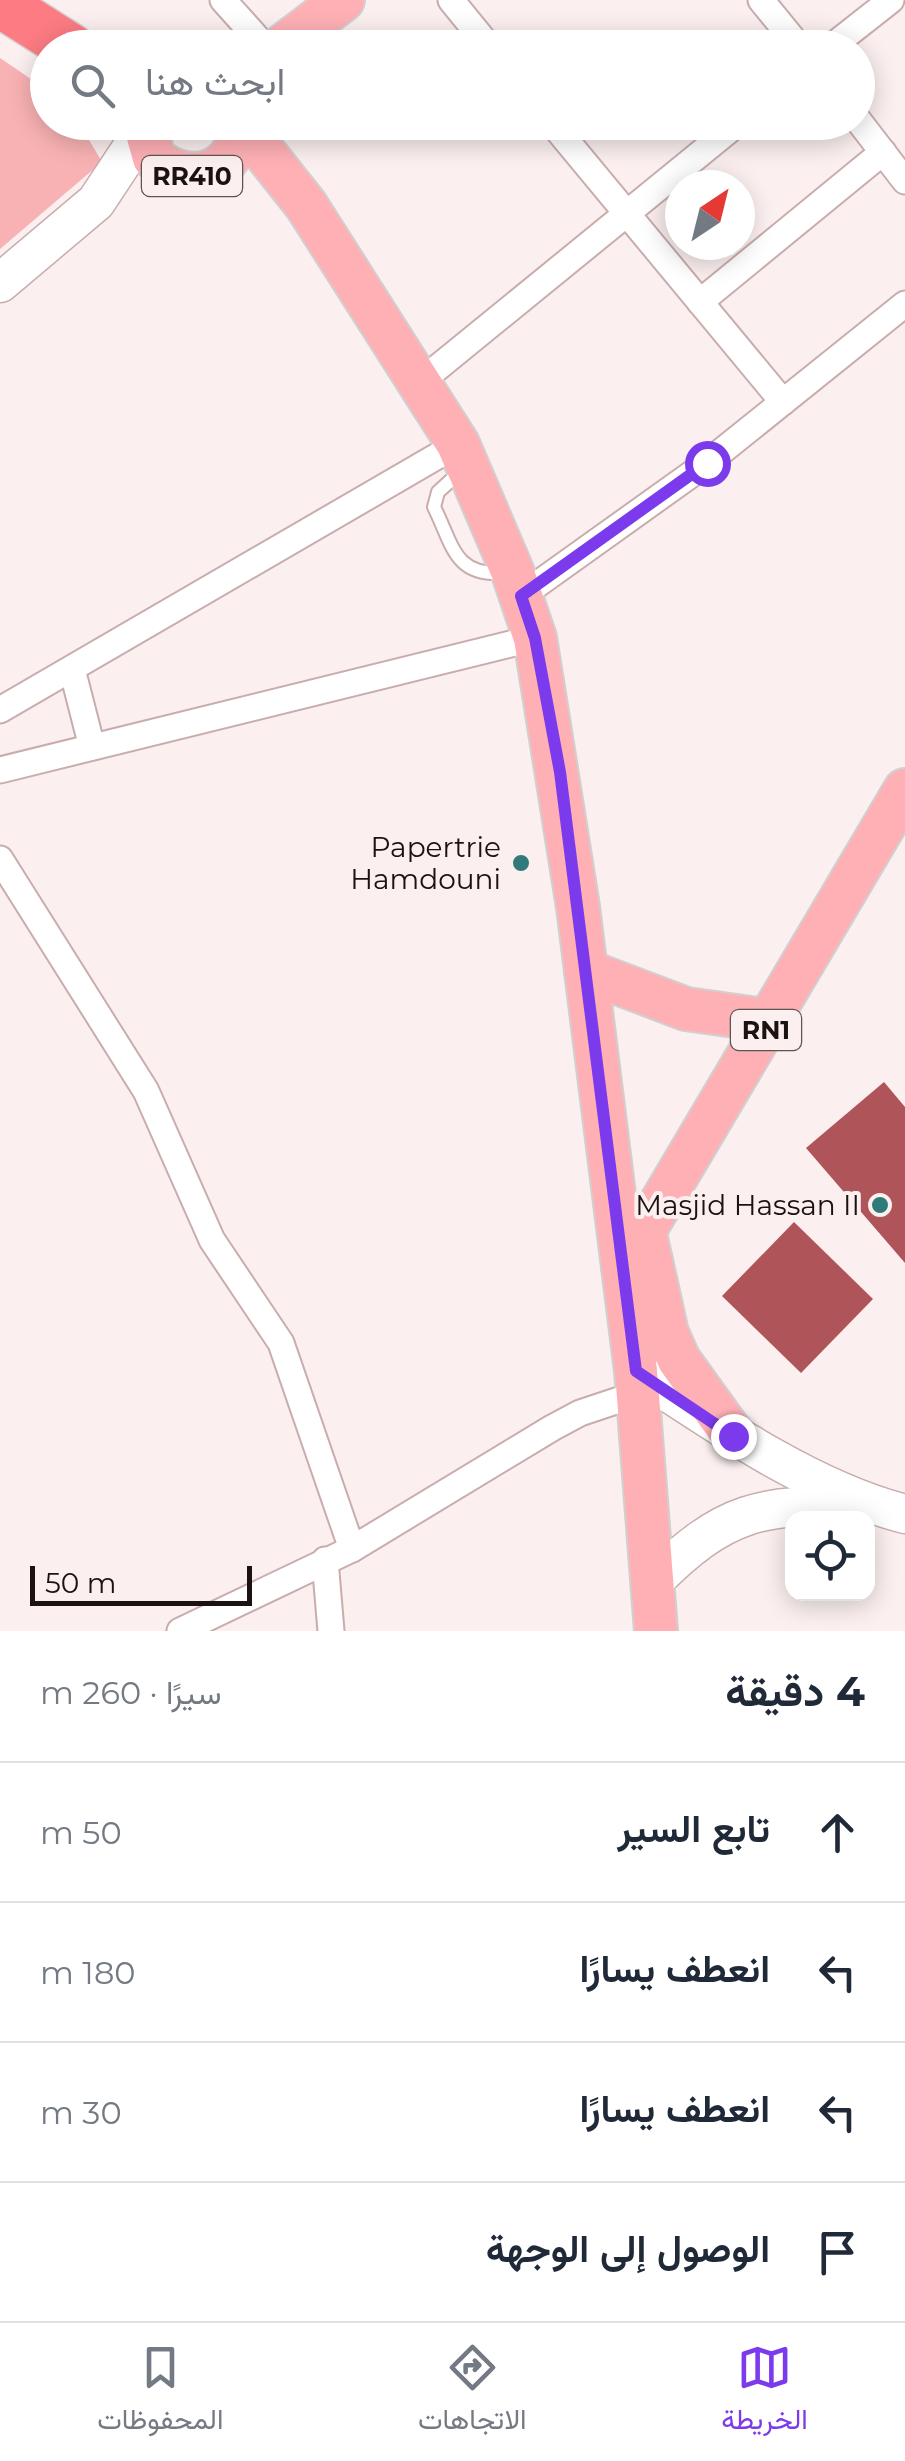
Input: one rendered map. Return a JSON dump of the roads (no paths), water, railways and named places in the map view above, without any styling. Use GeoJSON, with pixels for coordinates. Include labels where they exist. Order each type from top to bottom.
{"type":"FeatureCollection","features":[{"type":"Feature","properties":{"kind":"highway"},"geometry":{"type":"LineString","coordinates":[[0,3],[48,30]]}},
{"type":"Feature","properties":{"kind":"main road"},"geometry":{"type":"LineString","coordinates":[[304,30],[343,0]]}},
{"type":"Feature","properties":{"kind":"main road"},"geometry":{"type":"LineString","coordinates":[[0,283],[96,202],[136,140]]}},
{"type":"Feature","properties":{"kind":"main road","name":"RR410"},"geometry":{"type":"LineString","coordinates":[[148,140],[154,158],[179,174],[210,173],[223,166],[239,140]]}},
{"type":"Feature","properties":{"kind":"main road","name":"RR410"},"geometry":{"type":"LineString","coordinates":[[254,140],[306,205],[420,382],[462,455],[517,584],[535,638],[560,772],[623,1268]]}},
{"type":"Feature","properties":{"kind":"main road","name":"RR410"},"geometry":{"type":"LineString","coordinates":[[223,166],[306,205]]}},
{"type":"Feature","properties":{"kind":"main road"},"geometry":{"type":"LineString","coordinates":[[96,202],[179,174]]}},
{"type":"Feature","properties":{"kind":"main road","name":"RN1"},"geometry":{"type":"LineString","coordinates":[[623,1268],[905,790]]}},
{"type":"Feature","properties":{"kind":"main road"},"geometry":{"type":"LineString","coordinates":[[586,971],[686,1009],[772,1021]]}},
{"type":"Feature","properties":{"kind":"main road"},"geometry":{"type":"LineString","coordinates":[[644,1228],[667,1333],[679,1360],[733,1436]]}},
{"type":"Feature","properties":{"kind":"main road"},"geometry":{"type":"LineString","coordinates":[[623,1268],[637,1383],[656,1631]]}},
{"type":"Feature","properties":{"kind":"main road"},"geometry":{"type":"LineString","coordinates":[[637,1383],[733,1436],[897,1512]]}},
{"type":"Feature","properties":{"kind":"main road"},"geometry":{"type":"LineString","coordinates":[[652,1583],[690,1545],[780,1506],[811,1503],[897,1512]]}},
{"type":"Feature","properties":{"kind":"street"},"geometry":{"type":"LineString","coordinates":[[223,0],[250,30]]}},
{"type":"Feature","properties":{"kind":"street"},"geometry":{"type":"LineString","coordinates":[[451,0],[475,30]]}},
{"type":"Feature","properties":{"kind":"street"},"geometry":{"type":"LineString","coordinates":[[761,0],[785,30]]}},
{"type":"Feature","properties":{"kind":"street"},"geometry":{"type":"LineString","coordinates":[[853,30],[891,0]]}},
{"type":"Feature","properties":{"kind":"street"},"geometry":{"type":"LineString","coordinates":[[567,140],[783,402]]}},
{"type":"Feature","properties":{"kind":"street"},"geometry":{"type":"LineString","coordinates":[[420,382],[718,140]]}},
{"type":"Feature","properties":{"kind":"street"},"geometry":{"type":"LineString","coordinates":[[874,140],[905,181]]}},
{"type":"Feature","properties":{"kind":"street"},"geometry":{"type":"LineString","coordinates":[[700,302],[883,152]]}},
{"type":"Feature","properties":{"kind":"street"},"geometry":{"type":"LineString","coordinates":[[517,584],[707,463],[905,304]]}},
{"type":"Feature","properties":{"kind":"street"},"geometry":{"type":"LineString","coordinates":[[0,710],[462,455]]}},
{"type":"Feature","properties":{"kind":"street"},"geometry":{"type":"LineString","coordinates":[[0,770],[535,638]]}},
{"type":"Feature","properties":{"kind":"street"},"geometry":{"type":"LineString","coordinates":[[72,669],[92,747]]}},
{"type":"Feature","properties":{"kind":"street"},"geometry":{"type":"LineString","coordinates":[[0,859],[146,1092],[212,1240],[281,1343],[352,1549]]}},
{"type":"Feature","properties":{"kind":"street"},"geometry":{"type":"LineString","coordinates":[[180,1631],[352,1549],[552,1428],[637,1383]]}},
{"type":"Feature","properties":{"kind":"street"},"geometry":{"type":"LineString","coordinates":[[325,1560],[331,1631]]}},
{"type":"Feature","properties":{"kind":"place","name":"Papertrie Hamdouni"},"geometry":{"type":"Point","coordinates":[521,863]}},
{"type":"Feature","properties":{"kind":"place","name":"Masjid Hassan II"},"geometry":{"type":"Point","coordinates":[880,1205]}}]}
